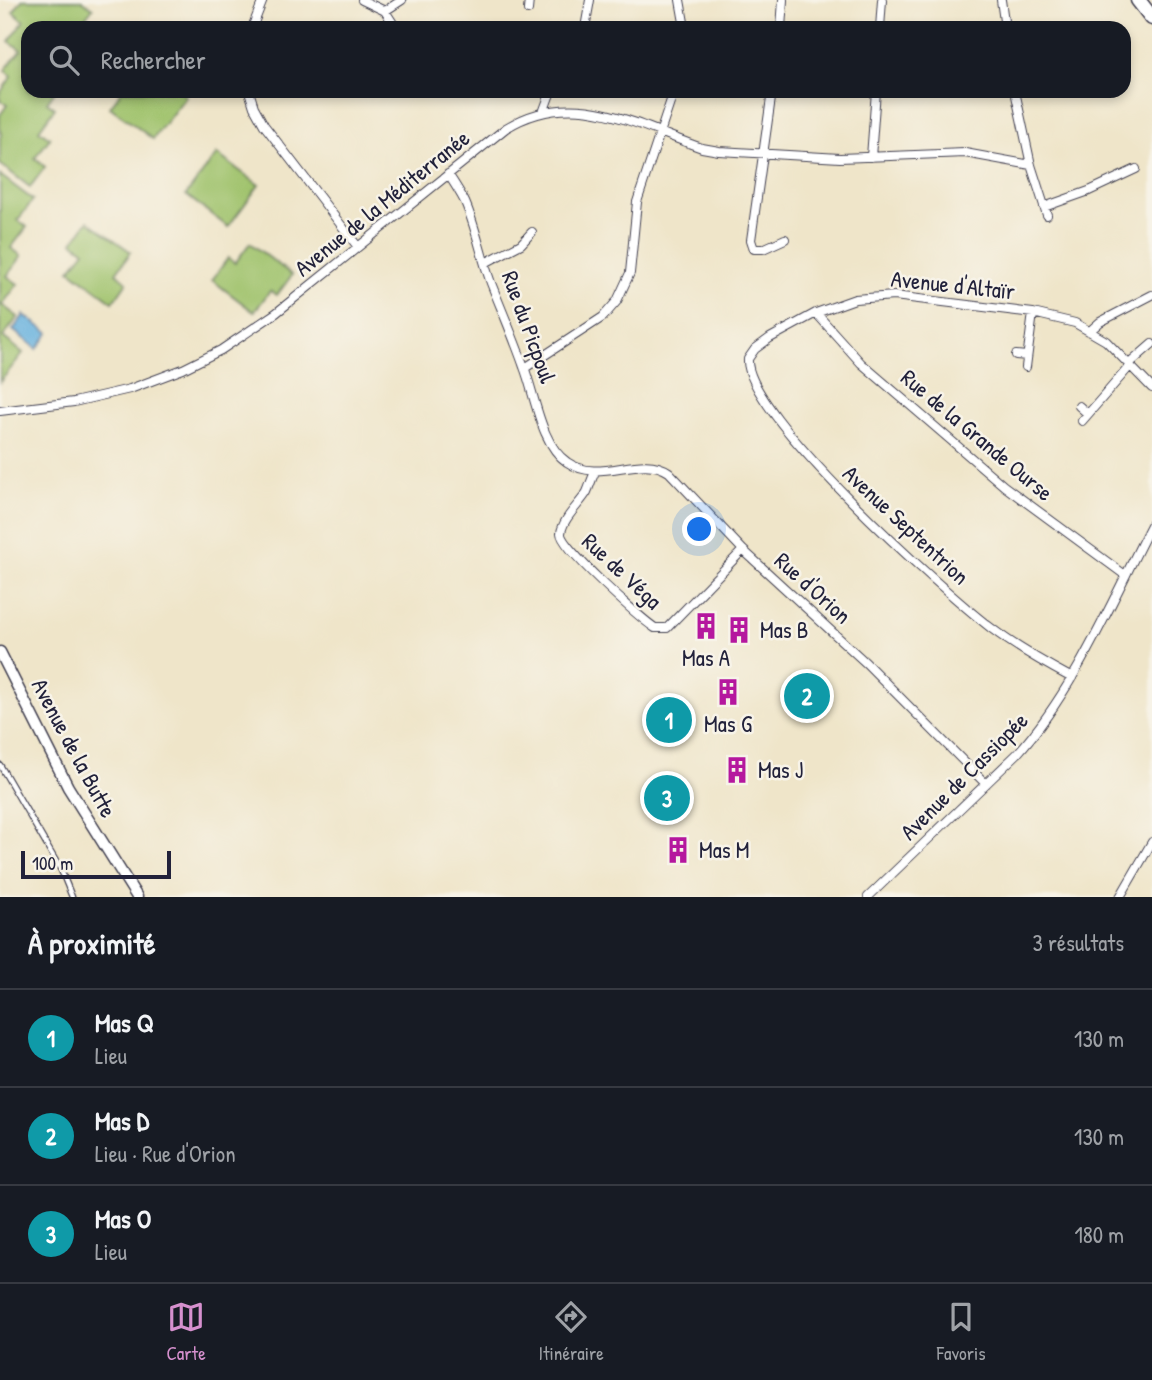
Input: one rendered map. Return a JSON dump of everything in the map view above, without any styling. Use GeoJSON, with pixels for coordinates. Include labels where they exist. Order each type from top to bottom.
{"type":"FeatureCollection","features":[{"type":"Feature","properties":{"kind":"highway"},"geometry":{"type":"LineString","coordinates":[[1138,0],[1152,18]]}},
{"type":"Feature","properties":{"kind":"street"},"geometry":{"type":"LineString","coordinates":[[255,21],[263,0]]}},
{"type":"Feature","properties":{"kind":"street"},"geometry":{"type":"LineString","coordinates":[[362,0],[385,11],[391,21]]}},
{"type":"Feature","properties":{"kind":"street"},"geometry":{"type":"LineString","coordinates":[[385,11],[402,0]]}},
{"type":"Feature","properties":{"kind":"street"},"geometry":{"type":"LineString","coordinates":[[528,10],[529,0]]}},
{"type":"Feature","properties":{"kind":"street"},"geometry":{"type":"LineString","coordinates":[[586,21],[590,0]]}},
{"type":"Feature","properties":{"kind":"street"},"geometry":{"type":"LineString","coordinates":[[680,0],[684,21]]}},
{"type":"Feature","properties":{"kind":"street"},"geometry":{"type":"LineString","coordinates":[[782,21],[783,0]]}},
{"type":"Feature","properties":{"kind":"street"},"geometry":{"type":"LineString","coordinates":[[880,21],[882,0]]}},
{"type":"Feature","properties":{"kind":"street"},"geometry":{"type":"LineString","coordinates":[[1001,0],[1004,21]]}},
{"type":"Feature","properties":{"kind":"street"},"geometry":{"type":"LineString","coordinates":[[251,98],[264,125],[358,247]]}},
{"type":"Feature","properties":{"kind":"street"},"geometry":{"type":"LineString","coordinates":[[544,110],[548,98]]}},
{"type":"Feature","properties":{"kind":"street"},"geometry":{"type":"LineString","coordinates":[[525,368],[603,317],[617,301],[630,273],[637,202],[672,98]]}},
{"type":"Feature","properties":{"kind":"street"},"geometry":{"type":"LineString","coordinates":[[771,98],[751,240],[754,249],[763,249],[785,239]]}},
{"type":"Feature","properties":{"kind":"street"},"geometry":{"type":"LineString","coordinates":[[871,157],[875,98]]}},
{"type":"Feature","properties":{"kind":"street"},"geometry":{"type":"LineString","coordinates":[[1017,98],[1031,165],[1045,211],[1136,169]]}},
{"type":"Feature","properties":{"kind":"street","name":"Avenue de la Méditerranée"},"geometry":{"type":"LineString","coordinates":[[0,409],[95,398],[130,389],[202,360],[255,329],[506,128],[526,116],[544,110],[570,108],[595,111],[702,148],[763,154],[871,157],[965,153],[1031,165]]}},
{"type":"Feature","properties":{"kind":"street","name":"Rue du Picpoul"},"geometry":{"type":"LineString","coordinates":[[449,174],[465,202],[551,447],[569,464],[580,470],[595,472]]}},
{"type":"Feature","properties":{"kind":"street"},"geometry":{"type":"LineString","coordinates":[[485,263],[521,244],[532,232]]}},
{"type":"Feature","properties":{"kind":"street"},"geometry":{"type":"LineString","coordinates":[[1091,330],[1100,322],[1152,295]]}},
{"type":"Feature","properties":{"kind":"street","name":"Avenue d'Altaïr"},"geometry":{"type":"LineString","coordinates":[[747,366],[755,349],[816,313],[855,299],[894,296],[1059,318],[1091,330],[1112,346],[1152,388]]}},
{"type":"Feature","properties":{"kind":"street","name":"Rue de la Grande Ourse"},"geometry":{"type":"LineString","coordinates":[[816,313],[861,363],[1004,486],[1125,575]]}},
{"type":"Feature","properties":{"kind":"street"},"geometry":{"type":"LineString","coordinates":[[1026,367],[1033,313]]}},
{"type":"Feature","properties":{"kind":"street"},"geometry":{"type":"LineString","coordinates":[[1082,421],[1129,365],[1152,344]]}},
{"type":"Feature","properties":{"kind":"street"},"geometry":{"type":"LineString","coordinates":[[1016,355],[1027,356]]}},
{"type":"Feature","properties":{"kind":"street","name":"Avenue Septentrion"},"geometry":{"type":"LineString","coordinates":[[747,366],[777,417],[814,464],[844,494],[972,613],[1022,650],[1072,678]]}},
{"type":"Feature","properties":{"kind":"street"},"geometry":{"type":"LineString","coordinates":[[1079,406],[1088,414]]}},
{"type":"Feature","properties":{"kind":"street","name":"Rue d'Orion"},"geometry":{"type":"LineString","coordinates":[[595,472],[649,466],[663,468],[743,550],[876,672],[986,784]]}},
{"type":"Feature","properties":{"kind":"street","name":"Rue de Véga"},"geometry":{"type":"LineString","coordinates":[[595,472],[586,493],[564,524],[563,541],[586,566],[655,628],[667,628],[743,550]]}},
{"type":"Feature","properties":{"kind":"street","name":"Avenue de Cassiopée"},"geometry":{"type":"LineString","coordinates":[[868,897],[1039,730],[1072,678],[1152,523]]}},
{"type":"Feature","properties":{"kind":"street","name":"Avenue de la Butte"},"geometry":{"type":"LineString","coordinates":[[0,652],[68,787],[137,897]]}},
{"type":"Feature","properties":{"kind":"street"},"geometry":{"type":"LineString","coordinates":[[1119,897],[1152,842]]}},
{"type":"Feature","properties":{"kind":"lane"},"geometry":{"type":"LineString","coordinates":[[0,765],[2,773],[61,870],[72,897]]}},
{"type":"Feature","properties":{"kind":"green space"},"geometry":{"type":"Polygon","coordinates":[[[22,0],[82,0],[93,8],[83,21],[24,21],[13,12],[22,0]]]}},
{"type":"Feature","properties":{"kind":"green space"},"geometry":{"type":"Polygon","coordinates":[[[21,25],[21,50],[9,41],[21,25]]]}},
{"type":"Feature","properties":{"kind":"green space"},"geometry":{"type":"Polygon","coordinates":[[[21,50],[21,98],[50,98],[47,102],[55,108],[39,130],[50,138],[35,158],[45,167],[30,187],[0,164],[0,115],[7,105],[0,100],[0,93],[12,76],[5,70],[21,50]]]}},
{"type":"Feature","properties":{"kind":"green space"},"geometry":{"type":"Polygon","coordinates":[[[117,98],[184,98],[153,139],[110,107],[117,98]]]}},
{"type":"Feature","properties":{"kind":"green space"},"geometry":{"type":"Polygon","coordinates":[[[217,154],[259,185],[228,227],[186,195],[217,154]]]}},
{"type":"Feature","properties":{"kind":"green space"},"geometry":{"type":"Polygon","coordinates":[[[0,175],[33,200],[18,220],[27,227],[11,248],[22,256],[7,276],[18,284],[2,305],[18,317],[3,337],[23,353],[0,382],[0,175]]]}},
{"type":"Feature","properties":{"kind":"green space"},"geometry":{"type":"Polygon","coordinates":[[[88,221],[131,252],[116,273],[127,282],[113,302],[70,270],[85,251],[73,242],[88,221]]]}},
{"type":"Feature","properties":{"kind":"green space"},"geometry":{"type":"Polygon","coordinates":[[[250,243],[292,275],[277,295],[270,291],[254,312],[212,280],[228,258],[235,263],[250,243]]]}},
{"type":"Feature","properties":{"kind":"water"},"geometry":{"type":"Polygon","coordinates":[[[24,315],[49,333],[37,349],[13,330],[24,315]]]}},
{"type":"Feature","properties":{"kind":"place","name":"Mas A"},"geometry":{"type":"Point","coordinates":[706,626]}},
{"type":"Feature","properties":{"kind":"place","name":"Mas B"},"geometry":{"type":"Point","coordinates":[739,630]}},
{"type":"Feature","properties":{"kind":"place","name":"Mas G"},"geometry":{"type":"Point","coordinates":[728,692]}},
{"type":"Feature","properties":{"kind":"place","name":"Mas D"},"geometry":{"type":"Point","coordinates":[807,696]}},
{"type":"Feature","properties":{"kind":"place","name":"Mas Q"},"geometry":{"type":"Point","coordinates":[669,720]}},
{"type":"Feature","properties":{"kind":"place","name":"Mas J"},"geometry":{"type":"Point","coordinates":[737,770]}},
{"type":"Feature","properties":{"kind":"place","name":"Mas O"},"geometry":{"type":"Point","coordinates":[667,798]}},
{"type":"Feature","properties":{"kind":"place","name":"Mas M"},"geometry":{"type":"Point","coordinates":[678,850]}}]}
